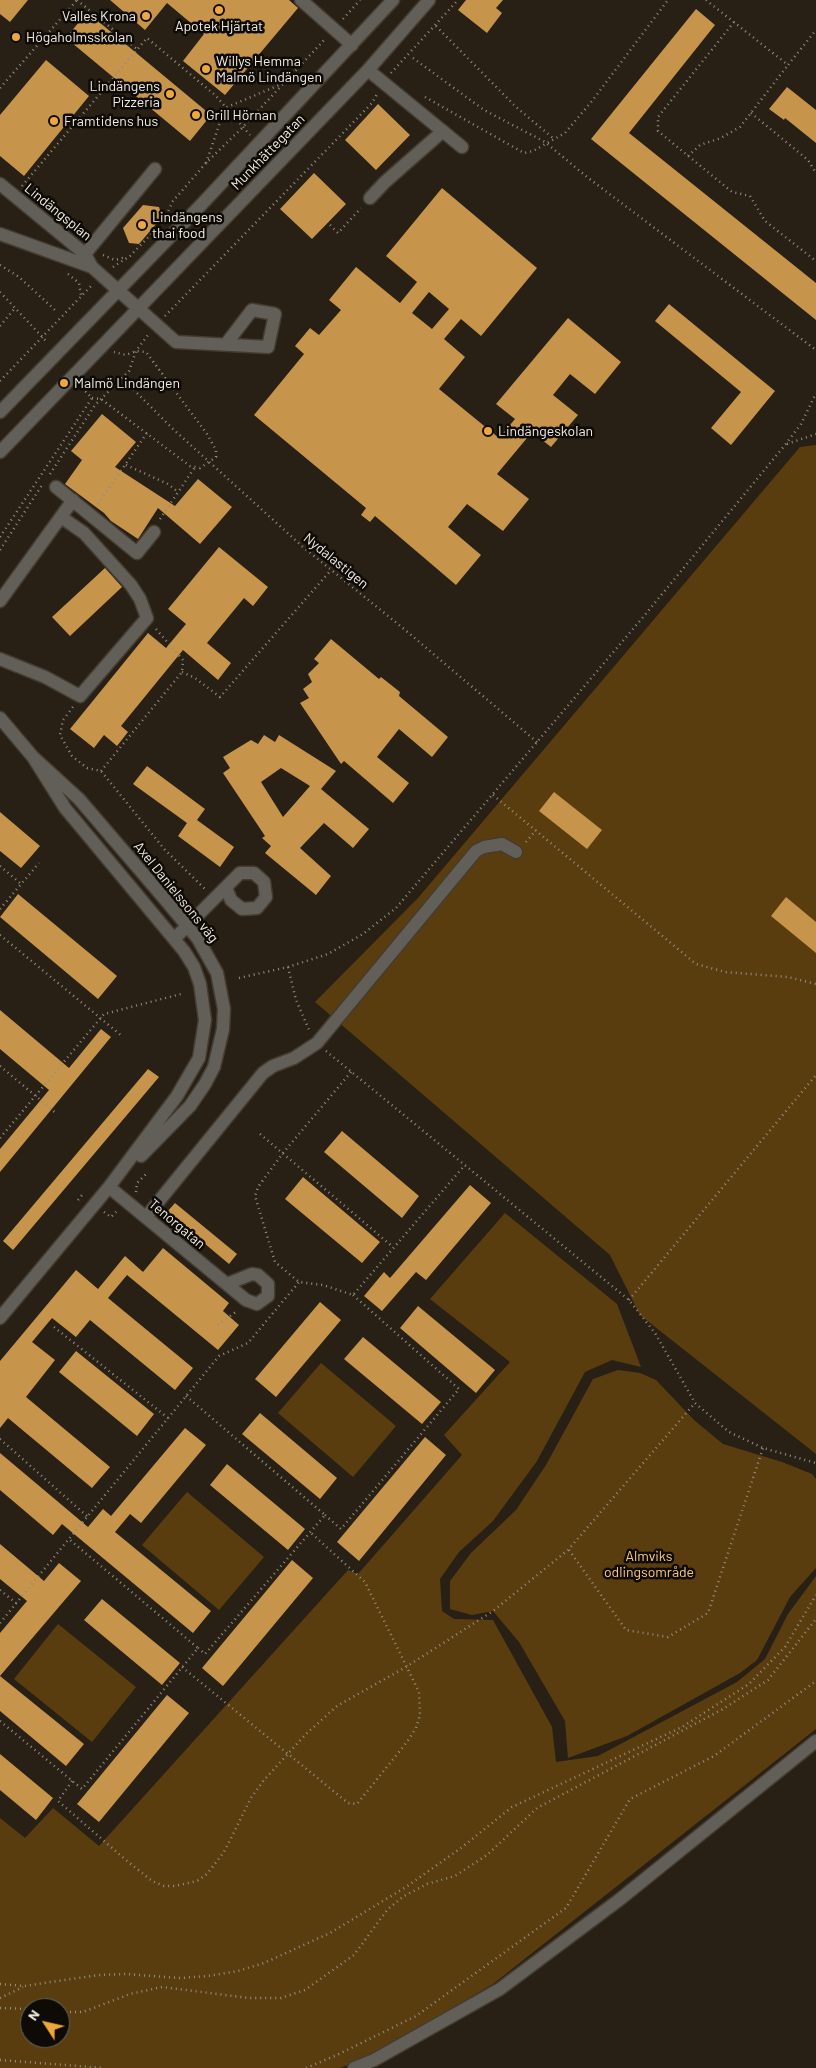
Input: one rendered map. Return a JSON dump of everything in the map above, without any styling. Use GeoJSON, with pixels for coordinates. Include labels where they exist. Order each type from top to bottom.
{"type":"FeatureCollection","features":[{"type":"Feature","properties":{"kind":"street"},"geometry":{"type":"LineString","coordinates":[[301,0],[352,44]]}},
{"type":"Feature","properties":{"kind":"street","name":"Munkhättegatan"},"geometry":{"type":"LineString","coordinates":[[0,412],[259,144],[393,0]]}},
{"type":"Feature","properties":{"kind":"street","name":"Munkhättegatan"},"geometry":{"type":"LineString","coordinates":[[0,452],[368,70],[429,0]]}},
{"type":"Feature","properties":{"kind":"street"},"geometry":{"type":"LineString","coordinates":[[368,70],[388,80],[462,148]]}},
{"type":"Feature","properties":{"kind":"street"},"geometry":{"type":"LineString","coordinates":[[370,198],[384,182],[443,131]]}},
{"type":"Feature","properties":{"kind":"street"},"geometry":{"type":"LineString","coordinates":[[89,250],[155,168]]}},
{"type":"Feature","properties":{"kind":"street","name":"Lindängsplan"},"geometry":{"type":"LineString","coordinates":[[0,184],[89,250],[97,271]]}},
{"type":"Feature","properties":{"kind":"street","name":"Lindängsplan"},"geometry":{"type":"LineString","coordinates":[[0,234],[97,271],[176,342],[226,344]]}},
{"type":"Feature","properties":{"kind":"street"},"geometry":{"type":"LineString","coordinates":[[56,487],[137,553],[154,532]]}},
{"type":"Feature","properties":{"kind":"street"},"geometry":{"type":"LineString","coordinates":[[0,601],[73,500]]}},
{"type":"Feature","properties":{"kind":"street"},"geometry":{"type":"LineString","coordinates":[[0,659],[45,677],[80,696],[147,618],[140,599],[131,585],[84,533],[61,517]]}},
{"type":"Feature","properties":{"kind":"street","name":"Axel Danielssons väg"},"geometry":{"type":"LineString","coordinates":[[0,718],[33,757],[79,799],[188,926],[208,954],[217,973],[224,1009],[223,1029],[214,1067],[190,1106],[109,1187]]}},
{"type":"Feature","properties":{"kind":"street","name":"Axel Danielssons väg"},"geometry":{"type":"LineString","coordinates":[[0,1318],[109,1187],[177,1096],[199,1058],[205,1020],[204,1003],[194,967],[174,939],[65,808],[33,757]]}},
{"type":"Feature","properties":{"kind":"street"},"geometry":{"type":"LineString","coordinates":[[149,1213],[263,1073],[294,1058],[316,1043],[476,851],[484,847],[502,844],[516,852]]}},
{"type":"Feature","properties":{"kind":"street"},"geometry":{"type":"LineString","coordinates":[[174,939],[226,888]]}},
{"type":"Feature","properties":{"kind":"street","name":"Tenorgatan"},"geometry":{"type":"LineString","coordinates":[[109,1187],[149,1213],[246,1300]]}},
{"type":"Feature","properties":{"kind":"street"},"geometry":{"type":"LineString","coordinates":[[227,1284],[252,1274],[258,1275],[268,1284],[268,1296],[256,1304],[246,1300]]}},
{"type":"Feature","properties":{"kind":"street"},"geometry":{"type":"LineString","coordinates":[[354,2068],[374,2060],[500,1989],[619,1900],[816,1742]]}},
{"type":"Feature","properties":{"kind":"path"},"geometry":{"type":"LineString","coordinates":[[0,88],[77,0],[138,50]]}},
{"type":"Feature","properties":{"kind":"path"},"geometry":{"type":"LineString","coordinates":[[0,381],[81,297],[97,271],[130,256],[162,222],[173,201],[206,163],[242,128],[360,0]]}},
{"type":"Feature","properties":{"kind":"path"},"geometry":{"type":"LineString","coordinates":[[0,550],[101,399],[129,371],[136,351],[156,325],[372,103],[388,80],[387,75],[436,26],[458,0]]}},
{"type":"Feature","properties":{"kind":"path"},"geometry":{"type":"LineString","coordinates":[[423,96],[524,153],[533,151],[545,142],[564,133],[592,101],[668,0]]}},
{"type":"Feature","properties":{"kind":"path"},"geometry":{"type":"LineString","coordinates":[[706,0],[788,65]]}},
{"type":"Feature","properties":{"kind":"path"},"geometry":{"type":"LineString","coordinates":[[734,22],[658,117],[658,131],[732,192],[750,196],[765,221],[816,261]]}},
{"type":"Feature","properties":{"kind":"path"},"geometry":{"type":"LineString","coordinates":[[436,26],[516,107],[553,138]]}},
{"type":"Feature","properties":{"kind":"path"},"geometry":{"type":"LineString","coordinates":[[688,156],[700,145],[721,138],[740,127],[816,30]]}},
{"type":"Feature","properties":{"kind":"path"},"geometry":{"type":"LineString","coordinates":[[28,193],[21,187],[147,38],[214,95],[242,128],[259,144]]}},
{"type":"Feature","properties":{"kind":"path"},"geometry":{"type":"LineString","coordinates":[[412,58],[484,110],[545,142],[587,177],[816,350]]}},
{"type":"Feature","properties":{"kind":"path"},"geometry":{"type":"LineString","coordinates":[[206,163],[225,108],[285,82]]}},
{"type":"Feature","properties":{"kind":"path"},"geometry":{"type":"LineString","coordinates":[[751,113],[808,160],[816,173]]}},
{"type":"Feature","properties":{"kind":"path"},"geometry":{"type":"LineString","coordinates":[[330,226],[338,233],[370,198]]}},
{"type":"Feature","properties":{"kind":"path"},"geometry":{"type":"LineString","coordinates":[[89,250],[115,260],[130,256]]}},
{"type":"Feature","properties":{"kind":"path"},"geometry":{"type":"LineString","coordinates":[[0,265],[19,276],[56,311]]}},
{"type":"Feature","properties":{"kind":"path"},"geometry":{"type":"LineString","coordinates":[[63,271],[79,283],[81,297]]}},
{"type":"Feature","properties":{"kind":"path"},"geometry":{"type":"LineString","coordinates":[[0,292],[47,342]]}},
{"type":"Feature","properties":{"kind":"path"},"geometry":{"type":"LineString","coordinates":[[0,326],[15,308]]}},
{"type":"Feature","properties":{"kind":"path"},"geometry":{"type":"LineString","coordinates":[[80,386],[92,398],[101,399],[190,466],[200,468],[216,458],[216,450],[207,434],[146,352],[136,351],[126,355],[114,352],[107,359]]}},
{"type":"Feature","properties":{"kind":"path"},"geometry":{"type":"LineString","coordinates":[[28,352],[33,358]]}},
{"type":"Feature","properties":{"kind":"path","name":"Nydalastigen"},"geometry":{"type":"LineString","coordinates":[[130,386],[210,463],[331,570],[537,742]]}},
{"type":"Feature","properties":{"kind":"path"},"geometry":{"type":"LineString","coordinates":[[239,978],[288,967],[328,954],[347,944],[388,915],[416,886],[493,795],[785,445],[801,424],[816,393]]}},
{"type":"Feature","properties":{"kind":"path"},"geometry":{"type":"LineString","coordinates":[[0,537],[92,398]]}},
{"type":"Feature","properties":{"kind":"path"},"geometry":{"type":"LineString","coordinates":[[90,514],[147,433]]}},
{"type":"Feature","properties":{"kind":"path"},"geometry":{"type":"LineString","coordinates":[[785,445],[816,434]]}},
{"type":"Feature","properties":{"kind":"path"},"geometry":{"type":"LineString","coordinates":[[126,465],[168,484],[178,492]]}},
{"type":"Feature","properties":{"kind":"path"},"geometry":{"type":"LineString","coordinates":[[154,532],[156,525],[195,467]]}},
{"type":"Feature","properties":{"kind":"path"},"geometry":{"type":"LineString","coordinates":[[182,672],[195,678],[220,697],[331,570]]}},
{"type":"Feature","properties":{"kind":"path"},"geometry":{"type":"LineString","coordinates":[[101,771],[182,672],[184,660],[147,618]]}},
{"type":"Feature","properties":{"kind":"path"},"geometry":{"type":"LineString","coordinates":[[80,696],[63,720],[60,736],[72,756],[87,768],[101,771],[166,850],[215,898]]}},
{"type":"Feature","properties":{"kind":"path"},"geometry":{"type":"LineString","coordinates":[[493,795],[696,964],[724,972],[788,977],[816,984]]}},
{"type":"Feature","properties":{"kind":"path"},"geometry":{"type":"LineString","coordinates":[[0,909],[39,863]]}},
{"type":"Feature","properties":{"kind":"path"},"geometry":{"type":"LineString","coordinates":[[0,866],[21,884]]}},
{"type":"Feature","properties":{"kind":"path"},"geometry":{"type":"LineString","coordinates":[[0,935],[122,1036]]}},
{"type":"Feature","properties":{"kind":"path"},"geometry":{"type":"LineString","coordinates":[[288,967],[296,1000],[316,1043],[629,1300],[655,1333],[695,1403],[729,1432],[763,1448],[816,1463]]}},
{"type":"Feature","properties":{"kind":"path"},"geometry":{"type":"LineString","coordinates":[[0,1138],[104,1014],[181,994]]}},
{"type":"Feature","properties":{"kind":"path"},"geometry":{"type":"LineString","coordinates":[[0,1066],[57,1114]]}},
{"type":"Feature","properties":{"kind":"path"},"geometry":{"type":"LineString","coordinates":[[186,1396],[340,1529],[459,1389],[352,1295],[322,1285],[299,1282],[275,1262],[255,1196],[258,1187],[283,1153],[351,1072]]}},
{"type":"Feature","properties":{"kind":"path"},"geometry":{"type":"LineString","coordinates":[[629,1300],[816,1075]]}},
{"type":"Feature","properties":{"kind":"path"},"geometry":{"type":"LineString","coordinates":[[260,1134],[393,1247]]}},
{"type":"Feature","properties":{"kind":"path"},"geometry":{"type":"LineString","coordinates":[[352,1295],[464,1166]]}},
{"type":"Feature","properties":{"kind":"path"},"geometry":{"type":"LineString","coordinates":[[148,1172],[138,1183],[135,1192],[149,1213]]}},
{"type":"Feature","properties":{"kind":"path"},"geometry":{"type":"LineString","coordinates":[[0,1623],[219,1356],[248,1343],[299,1282]]}},
{"type":"Feature","properties":{"kind":"path"},"geometry":{"type":"LineString","coordinates":[[218,1325],[233,1315],[246,1300]]}},
{"type":"Feature","properties":{"kind":"path"},"geometry":{"type":"LineString","coordinates":[[54,1327],[168,1418]]}},
{"type":"Feature","properties":{"kind":"path"},"geometry":{"type":"LineString","coordinates":[[72,1781],[58,1801],[152,1881],[164,1886],[175,1886],[197,1881],[217,1863],[251,1798],[287,1754],[338,1706],[406,1667],[493,1611],[568,1550],[695,1403]]}},
{"type":"Feature","properties":{"kind":"path"},"geometry":{"type":"LineString","coordinates":[[0,1438],[88,1518]]}},
{"type":"Feature","properties":{"kind":"path"},"geometry":{"type":"LineString","coordinates":[[568,1550],[626,1630],[668,1636],[708,1613],[763,1448]]}},
{"type":"Feature","properties":{"kind":"path"},"geometry":{"type":"LineString","coordinates":[[70,1540],[205,1654],[325,1515]]}},
{"type":"Feature","properties":{"kind":"path"},"geometry":{"type":"LineString","coordinates":[[182,1667],[348,1803],[357,1804],[416,1728],[420,1715],[419,1692],[365,1582],[310,1532]]}},
{"type":"Feature","properties":{"kind":"path"},"geometry":{"type":"LineString","coordinates":[[0,1590],[16,1604]]}},
{"type":"Feature","properties":{"kind":"path"},"geometry":{"type":"LineString","coordinates":[[0,1984],[24,1986],[99,1975],[125,1974],[180,1978],[238,1971],[264,1963],[330,1933],[406,1887],[512,1807],[682,1727],[750,1684],[785,1647],[816,1595]]}},
{"type":"Feature","properties":{"kind":"path"},"geometry":{"type":"LineString","coordinates":[[70,2012],[83,2012],[130,1994],[162,1987],[250,1998],[281,1998],[305,1990],[354,1955],[388,1910],[404,1896],[426,1884],[455,1876],[487,1855],[537,1808],[723,1709],[768,1680],[816,1619]]}},
{"type":"Feature","properties":{"kind":"path"},"geometry":{"type":"LineString","coordinates":[[0,1721],[82,1788],[198,1648]]}},
{"type":"Feature","properties":{"kind":"path"},"geometry":{"type":"LineString","coordinates":[[306,2068],[416,2016],[566,1908],[630,1799],[714,1756],[816,1682]]}},
{"type":"Feature","properties":{"kind":"path"},"geometry":{"type":"LineString","coordinates":[[0,1998],[24,1986]]}},
{"type":"Feature","properties":{"kind":"path"},"geometry":{"type":"LineString","coordinates":[[0,2008],[20,2009]]}},
{"type":"Feature","properties":{"kind":"path"},"geometry":{"type":"LineString","coordinates":[[0,2060],[104,2068]]}},
{"type":"Feature","properties":{"kind":"green space"},"geometry":{"type":"Polygon","coordinates":[[[816,445],[816,1454],[640,1315],[610,1255],[315,1002],[418,898],[800,447],[816,445]]]}},
{"type":"Feature","properties":{"kind":"green space"},"geometry":{"type":"Polygon","coordinates":[[[505,1213],[617,1304],[641,1367],[612,1360],[585,1372],[537,1461],[493,1521],[459,1552],[440,1579],[442,1611],[454,1619],[493,1620],[552,1727],[556,1762],[598,1756],[737,1682],[765,1659],[788,1614],[816,1576],[816,1729],[493,1984],[371,2056],[340,2068],[0,2068],[0,1818],[25,1838],[53,1808],[99,1846],[348,1570],[358,1574],[462,1455],[444,1435],[510,1362],[430,1299],[505,1213]]]}},
{"type":"Feature","properties":{"kind":"green space"},"geometry":{"type":"Polygon","coordinates":[[[321,1363],[396,1426],[353,1477],[278,1413],[321,1363]]]}},
{"type":"Feature","properties":{"kind":"green space","name":"Almviks odlingsområde"},"geometry":{"type":"Polygon","coordinates":[[[618,1370],[640,1373],[656,1380],[694,1420],[723,1444],[782,1462],[812,1474],[816,1479],[816,1568],[790,1597],[757,1660],[740,1673],[627,1736],[568,1758],[565,1721],[519,1642],[493,1611],[472,1615],[450,1609],[450,1581],[471,1553],[516,1510],[546,1465],[593,1379],[618,1370]]]}},
{"type":"Feature","properties":{"kind":"green space"},"geometry":{"type":"Polygon","coordinates":[[[187,1492],[264,1557],[219,1610],[142,1545],[187,1492]]]}},
{"type":"Feature","properties":{"kind":"green space"},"geometry":{"type":"Polygon","coordinates":[[[58,1624],[136,1687],[92,1742],[14,1679],[58,1624]]]}},
{"type":"Feature","properties":{"kind":"building"},"geometry":{"type":"Polygon","coordinates":[[[0,0],[28,0],[10,22],[0,14],[0,0]]]}},
{"type":"Feature","properties":{"kind":"building"},"geometry":{"type":"Polygon","coordinates":[[[110,0],[289,0],[298,8],[225,95],[183,61],[204,34],[167,3],[145,30],[110,0]]]}},
{"type":"Feature","properties":{"kind":"building"},"geometry":{"type":"Polygon","coordinates":[[[466,0],[503,0],[496,8],[502,13],[487,33],[458,10],[466,0]]]}},
{"type":"Feature","properties":{"kind":"building"},"geometry":{"type":"Polygon","coordinates":[[[696,9],[715,25],[629,133],[816,283],[816,320],[591,139],[696,9]]]}},
{"type":"Feature","properties":{"kind":"building"},"geometry":{"type":"Polygon","coordinates":[[[87,12],[211,115],[190,141],[66,38],[87,12]]]}},
{"type":"Feature","properties":{"kind":"building","name":"Framtidens hus"},"geometry":{"type":"Polygon","coordinates":[[[46,60],[89,96],[24,176],[0,156],[0,115],[46,60]]]}},
{"type":"Feature","properties":{"kind":"building"},"geometry":{"type":"Polygon","coordinates":[[[787,87],[816,110],[816,143],[785,118],[784,120],[769,109],[787,87]]]}},
{"type":"Feature","properties":{"kind":"building"},"geometry":{"type":"Polygon","coordinates":[[[378,104],[410,135],[376,170],[345,140],[378,104]]]}},
{"type":"Feature","properties":{"kind":"building"},"geometry":{"type":"Polygon","coordinates":[[[314,173],[346,204],[312,239],[280,209],[314,173]]]}},
{"type":"Feature","properties":{"kind":"building"},"geometry":{"type":"Polygon","coordinates":[[[442,188],[537,268],[481,336],[461,319],[444,339],[465,357],[439,389],[499,438],[515,419],[496,404],[568,318],[621,362],[595,394],[570,374],[553,395],[578,415],[551,447],[532,432],[497,474],[529,499],[503,531],[467,504],[448,527],[481,555],[456,585],[375,516],[370,522],[361,515],[366,508],[254,415],[304,354],[295,346],[310,328],[319,335],[341,310],[329,300],[356,267],[400,303],[417,282],[386,256],[442,188]],[[429,292],[412,313],[432,329],[449,309],[429,292]]]}},
{"type":"Feature","properties":{"kind":"building"},"geometry":{"type":"Polygon","coordinates":[[[143,205],[159,207],[162,217],[139,244],[129,243],[123,228],[143,205]]]}},
{"type":"Feature","properties":{"kind":"building"},"geometry":{"type":"Polygon","coordinates":[[[669,304],[775,391],[731,445],[711,428],[741,392],[655,321],[669,304]]]}},
{"type":"Feature","properties":{"kind":"building"},"geometry":{"type":"Polygon","coordinates":[[[102,414],[136,442],[115,467],[175,506],[198,479],[232,507],[200,544],[158,508],[138,539],[111,521],[104,513],[65,484],[82,460],[71,451],[102,414]]]}},
{"type":"Feature","properties":{"kind":"building"},"geometry":{"type":"Polygon","coordinates":[[[219,547],[268,587],[253,606],[244,598],[207,643],[231,663],[218,680],[183,650],[121,726],[128,732],[117,746],[104,735],[94,748],[70,729],[148,633],[166,648],[186,624],[168,609],[219,547]]]}},
{"type":"Feature","properties":{"kind":"building"},"geometry":{"type":"Polygon","coordinates":[[[105,568],[122,587],[70,636],[52,617],[105,568]]]}},
{"type":"Feature","properties":{"kind":"building"},"geometry":{"type":"Polygon","coordinates":[[[331,639],[379,679],[381,677],[400,692],[399,696],[448,737],[432,757],[399,729],[377,757],[409,783],[393,803],[344,761],[341,764],[300,703],[309,698],[303,689],[312,682],[308,674],[319,663],[314,659],[331,639]]]}},
{"type":"Feature","properties":{"kind":"building"},"geometry":{"type":"Polygon","coordinates":[[[264,735],[275,742],[279,735],[336,771],[321,789],[369,829],[353,848],[324,823],[300,848],[331,876],[316,895],[265,853],[271,846],[262,838],[265,836],[223,773],[230,768],[223,757],[251,740],[258,744],[264,735]],[[281,768],[261,782],[283,817],[310,786],[281,768]]]}},
{"type":"Feature","properties":{"kind":"building"},"geometry":{"type":"Polygon","coordinates":[[[147,766],[205,809],[197,820],[234,847],[220,867],[178,836],[187,823],[133,784],[147,766]]]}},
{"type":"Feature","properties":{"kind":"building"},"geometry":{"type":"Polygon","coordinates":[[[554,792],[602,830],[587,849],[539,811],[554,792]]]}},
{"type":"Feature","properties":{"kind":"building"},"geometry":{"type":"Polygon","coordinates":[[[0,812],[40,846],[21,868],[0,851],[0,812]]]}},
{"type":"Feature","properties":{"kind":"building"},"geometry":{"type":"Polygon","coordinates":[[[18,894],[117,976],[98,999],[0,917],[18,894]]]}},
{"type":"Feature","properties":{"kind":"building"},"geometry":{"type":"Polygon","coordinates":[[[786,897],[816,922],[816,953],[771,916],[786,897]]]}},
{"type":"Feature","properties":{"kind":"building"},"geometry":{"type":"Polygon","coordinates":[[[0,1010],[69,1068],[101,1029],[111,1037],[0,1172],[0,1149],[49,1090],[0,1049],[0,1010]]]}},
{"type":"Feature","properties":{"kind":"building"},"geometry":{"type":"Polygon","coordinates":[[[148,1069],[159,1077],[13,1250],[3,1241],[148,1069]]]}},
{"type":"Feature","properties":{"kind":"building"},"geometry":{"type":"Polygon","coordinates":[[[342,1131],[419,1196],[402,1218],[324,1152],[342,1131]]]}},
{"type":"Feature","properties":{"kind":"building"},"geometry":{"type":"Polygon","coordinates":[[[303,1177],[380,1242],[362,1263],[285,1199],[303,1177]]]}},
{"type":"Feature","properties":{"kind":"building"},"geometry":{"type":"Polygon","coordinates":[[[470,1185],[491,1203],[426,1280],[416,1272],[382,1311],[364,1296],[384,1272],[390,1278],[470,1185]]]}},
{"type":"Feature","properties":{"kind":"building"},"geometry":{"type":"Polygon","coordinates":[[[175,1203],[237,1254],[229,1264],[167,1212],[175,1203]]]}},
{"type":"Feature","properties":{"kind":"building"},"geometry":{"type":"Polygon","coordinates":[[[163,1248],[229,1303],[223,1311],[239,1325],[218,1350],[127,1275],[108,1298],[193,1368],[175,1390],[90,1320],[76,1337],[52,1318],[32,1342],[55,1360],[26,1397],[110,1467],[92,1488],[8,1418],[0,1428],[0,1361],[76,1270],[98,1289],[125,1256],[143,1272],[163,1248]]]}},
{"type":"Feature","properties":{"kind":"building"},"geometry":{"type":"Polygon","coordinates":[[[320,1302],[341,1320],[276,1397],[255,1379],[320,1302]]]}},
{"type":"Feature","properties":{"kind":"building"},"geometry":{"type":"Polygon","coordinates":[[[418,1306],[495,1370],[476,1393],[400,1328],[418,1306]]]}},
{"type":"Feature","properties":{"kind":"building"},"geometry":{"type":"Polygon","coordinates":[[[363,1337],[441,1402],[422,1424],[344,1359],[363,1337]]]}},
{"type":"Feature","properties":{"kind":"building"},"geometry":{"type":"Polygon","coordinates":[[[76,1351],[154,1414],[137,1436],[59,1372],[76,1351]]]}},
{"type":"Feature","properties":{"kind":"building"},"geometry":{"type":"Polygon","coordinates":[[[260,1413],[337,1478],[320,1499],[242,1434],[260,1413]]]}},
{"type":"Feature","properties":{"kind":"building"},"geometry":{"type":"Polygon","coordinates":[[[185,1428],[206,1445],[141,1523],[130,1514],[115,1532],[211,1611],[193,1633],[62,1524],[53,1535],[0,1490],[0,1453],[88,1527],[103,1509],[111,1516],[185,1428]]]}},
{"type":"Feature","properties":{"kind":"building"},"geometry":{"type":"Polygon","coordinates":[[[425,1437],[446,1455],[359,1561],[337,1542],[425,1437]]]}},
{"type":"Feature","properties":{"kind":"building"},"geometry":{"type":"Polygon","coordinates":[[[227,1464],[305,1529],[288,1550],[210,1485],[227,1464]]]}},
{"type":"Feature","properties":{"kind":"building"},"geometry":{"type":"Polygon","coordinates":[[[0,1544],[44,1581],[59,1563],[81,1581],[0,1676],[0,1633],[27,1601],[0,1579],[0,1544]]]}},
{"type":"Feature","properties":{"kind":"building"},"geometry":{"type":"Polygon","coordinates":[[[292,1560],[313,1578],[223,1686],[202,1668],[292,1560]]]}},
{"type":"Feature","properties":{"kind":"building"},"geometry":{"type":"Polygon","coordinates":[[[102,1599],[180,1663],[162,1685],[84,1620],[102,1599]]]}},
{"type":"Feature","properties":{"kind":"building"},"geometry":{"type":"Polygon","coordinates":[[[0,1676],[84,1744],[66,1766],[0,1711],[0,1676]]]}},
{"type":"Feature","properties":{"kind":"building"},"geometry":{"type":"Polygon","coordinates":[[[167,1695],[189,1713],[99,1822],[77,1804],[167,1695]]]}},
{"type":"Feature","properties":{"kind":"building"},"geometry":{"type":"Polygon","coordinates":[[[0,1754],[53,1798],[36,1820],[0,1790],[0,1754]]]}},
{"type":"Feature","properties":{"kind":"place","name":"Apotek Hjärtat"},"geometry":{"type":"Point","coordinates":[219,10]}},
{"type":"Feature","properties":{"kind":"place","name":"Valles Krona"},"geometry":{"type":"Point","coordinates":[146,16]}},
{"type":"Feature","properties":{"kind":"place","name":"Högaholmsskolan"},"geometry":{"type":"Point","coordinates":[16,37]}},
{"type":"Feature","properties":{"kind":"place","name":"Willys Hemma Malmö Lindängen"},"geometry":{"type":"Point","coordinates":[206,69]}},
{"type":"Feature","properties":{"kind":"place","name":"Lindängens Pizzeria"},"geometry":{"type":"Point","coordinates":[170,94]}},
{"type":"Feature","properties":{"kind":"place","name":"Grill Hörnan"},"geometry":{"type":"Point","coordinates":[196,115]}},
{"type":"Feature","properties":{"kind":"place","name":"Framtidens hus"},"geometry":{"type":"Point","coordinates":[54,121]}},
{"type":"Feature","properties":{"kind":"place","name":"Lindängens thai food"},"geometry":{"type":"Point","coordinates":[142,225]}},
{"type":"Feature","properties":{"kind":"place","name":"Malmö Lindängen"},"geometry":{"type":"Point","coordinates":[64,383]}},
{"type":"Feature","properties":{"kind":"place","name":"Lindängeskolan"},"geometry":{"type":"Point","coordinates":[488,431]}}]}
